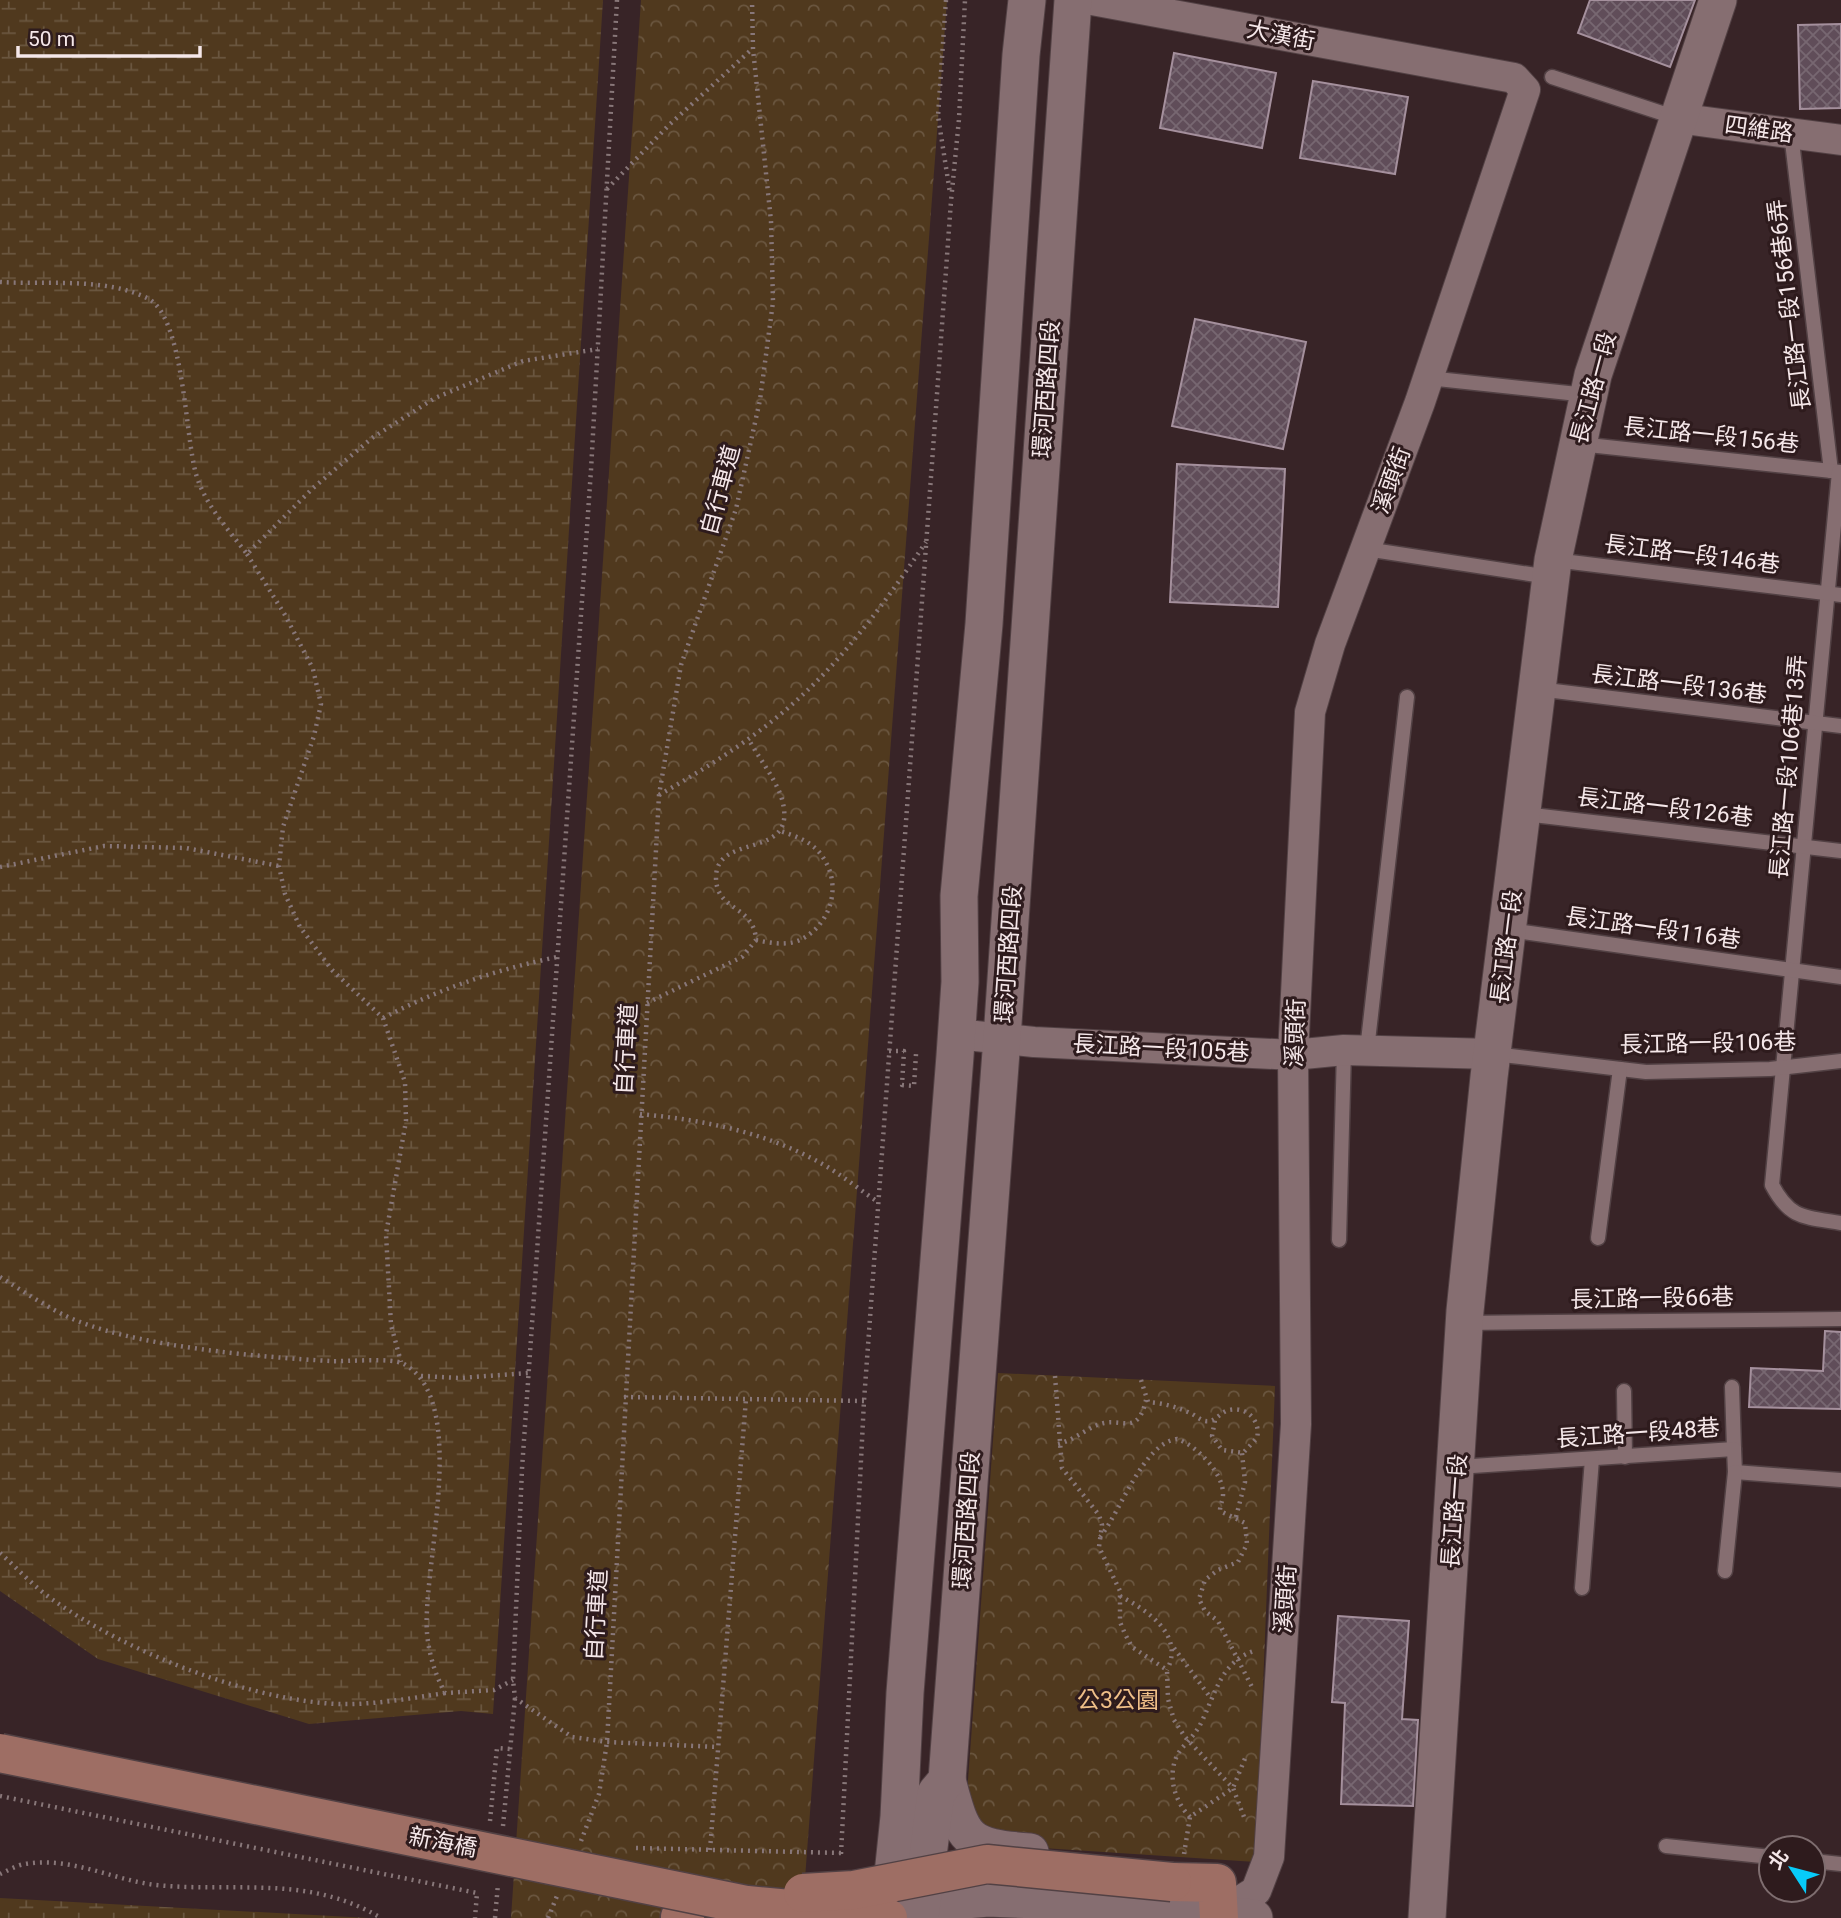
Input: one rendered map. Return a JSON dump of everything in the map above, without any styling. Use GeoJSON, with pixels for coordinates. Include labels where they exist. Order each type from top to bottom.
{"type":"FeatureCollection","features":[{"type":"Feature","properties":{"kind":"main road","name":"新海橋"},"geometry":{"type":"LineString","coordinates":[[0,1754],[683,1904]]}},
{"type":"Feature","properties":{"kind":"main road","name":"新海橋"},"geometry":{"type":"LineString","coordinates":[[0,1776],[683,1904],[901,1913]]}},
{"type":"Feature","properties":{"kind":"main road"},"geometry":{"type":"LineString","coordinates":[[683,1904],[733,1889],[814,1893],[854,1890],[986,1864],[1178,1869],[1227,1908]]}},
{"type":"Feature","properties":{"kind":"street","name":"環河西路四段"},"geometry":{"type":"LineString","coordinates":[[901,1913],[899,1817],[905,1693],[960,982],[959,896],[984,624],[1027,0]]}},
{"type":"Feature","properties":{"kind":"street","name":"環河西路四段"},"geometry":{"type":"LineString","coordinates":[[901,1913],[936,1793],[947,1780],[1002,1038],[1073,0]]}},
{"type":"Feature","properties":{"kind":"street","name":"大漢街"},"geometry":{"type":"LineString","coordinates":[[1092,0],[1514,78],[1525,90],[1502,160]]}},
{"type":"Feature","properties":{"kind":"street","name":"長江路一段"},"geometry":{"type":"LineString","coordinates":[[1427,1918],[1464,1323],[1492,1054],[1552,569],[1588,396],[1677,118],[1718,0]]}},
{"type":"Feature","properties":{"kind":"street","name":"四維路"},"geometry":{"type":"LineString","coordinates":[[1677,118],[1841,140]]}},
{"type":"Feature","properties":{"kind":"street","name":"溪頭街"},"geometry":{"type":"LineString","coordinates":[[1227,1908],[1256,1891],[1269,1857],[1296,1424],[1293,1055],[1311,712],[1330,644],[1428,379],[1502,160]]}},
{"type":"Feature","properties":{"kind":"street","name":"長江路一段105巷"},"geometry":{"type":"LineString","coordinates":[[956,1034],[1293,1055],[1356,1050],[1492,1054]]}},
{"type":"Feature","properties":{"kind":"street"},"geometry":{"type":"LineString","coordinates":[[947,1780],[957,1818],[968,1837],[988,1848],[1197,1866],[1227,1908]]}},
{"type":"Feature","properties":{"kind":"street"},"geometry":{"type":"LineString","coordinates":[[901,1913],[988,1898],[1227,1908]]}},
{"type":"Feature","properties":{"kind":"lane"},"geometry":{"type":"LineString","coordinates":[[1552,76],[1677,118]]}},
{"type":"Feature","properties":{"kind":"lane","name":"長江路一段156巷6弄"},"geometry":{"type":"LineString","coordinates":[[1791,133],[1837,472]]}},
{"type":"Feature","properties":{"kind":"lane"},"geometry":{"type":"LineString","coordinates":[[1428,379],[1588,396]]}},
{"type":"Feature","properties":{"kind":"lane","name":"長江路一段156巷"},"geometry":{"type":"LineString","coordinates":[[1578,444],[1837,472]]}},
{"type":"Feature","properties":{"kind":"lane","name":"長江路一段106巷13弄"},"geometry":{"type":"LineString","coordinates":[[1837,472],[1834,594],[1815,724],[1772,1185],[1783,1206],[1804,1217],[1841,1223]]}},
{"type":"Feature","properties":{"kind":"lane","name":"長江路一段146巷"},"geometry":{"type":"LineString","coordinates":[[1366,549],[1552,569],[1834,594]]}},
{"type":"Feature","properties":{"kind":"lane","name":"長江路一段136巷"},"geometry":{"type":"LineString","coordinates":[[1536,689],[1841,726]]}},
{"type":"Feature","properties":{"kind":"lane"},"geometry":{"type":"LineString","coordinates":[[1339,1240],[1356,1050],[1407,697]]}},
{"type":"Feature","properties":{"kind":"lane","name":"長江路一段126巷"},"geometry":{"type":"LineString","coordinates":[[1522,814],[1841,851]]}},
{"type":"Feature","properties":{"kind":"lane","name":"長江路一段116巷"},"geometry":{"type":"LineString","coordinates":[[1508,930],[1841,977]]}},
{"type":"Feature","properties":{"kind":"lane","name":"長江路一段106巷"},"geometry":{"type":"LineString","coordinates":[[1492,1054],[1646,1072],[1781,1068],[1841,1061]]}},
{"type":"Feature","properties":{"kind":"lane"},"geometry":{"type":"LineString","coordinates":[[1598,1238],[1620,1069]]}},
{"type":"Feature","properties":{"kind":"lane","name":"長江路一段66巷"},"geometry":{"type":"LineString","coordinates":[[1464,1323],[1841,1319]]}},
{"type":"Feature","properties":{"kind":"lane"},"geometry":{"type":"LineString","coordinates":[[1732,1387],[1734,1449]]}},
{"type":"Feature","properties":{"kind":"lane"},"geometry":{"type":"LineString","coordinates":[[1624,1391],[1625,1457]]}},
{"type":"Feature","properties":{"kind":"lane","name":"長江路一段48巷"},"geometry":{"type":"LineString","coordinates":[[1457,1467],[1734,1449],[1735,1472],[1725,1571]]}},
{"type":"Feature","properties":{"kind":"lane"},"geometry":{"type":"LineString","coordinates":[[1582,1588],[1592,1459]]}},
{"type":"Feature","properties":{"kind":"lane"},"geometry":{"type":"LineString","coordinates":[[1735,1472],[1841,1480]]}},
{"type":"Feature","properties":{"kind":"lane"},"geometry":{"type":"LineString","coordinates":[[1666,1846],[1757,1856]]}},
{"type":"Feature","properties":{"kind":"path"},"geometry":{"type":"LineString","coordinates":[[502,1840],[515,1698],[513,1680],[528,1373],[598,349],[617,0]]}},
{"type":"Feature","properties":{"kind":"path","name":"自行車道"},"geometry":{"type":"LineString","coordinates":[[591,1848],[578,1847],[599,1794],[607,1742],[659,795],[681,665],[736,509],[760,400],[773,302],[771,221],[753,49],[752,0]]}},
{"type":"Feature","properties":{"kind":"path"},"geometry":{"type":"LineString","coordinates":[[946,0],[938,117],[951,201]]}},
{"type":"Feature","properties":{"kind":"path"},"geometry":{"type":"LineString","coordinates":[[841,1863],[864,1401],[959,119],[965,0]]}},
{"type":"Feature","properties":{"kind":"path"},"geometry":{"type":"LineString","coordinates":[[606,190],[669,125],[753,49]]}},
{"type":"Feature","properties":{"kind":"path"},"geometry":{"type":"LineString","coordinates":[[0,282],[120,287],[151,299],[167,320],[179,367],[196,474],[213,511],[247,554],[285,615],[313,669],[321,704],[314,736],[283,827],[279,866],[285,894],[300,927],[332,970],[383,1018],[405,1082],[406,1121],[386,1234],[390,1325],[401,1362]]}},
{"type":"Feature","properties":{"kind":"path"},"geometry":{"type":"LineString","coordinates":[[247,554],[313,488],[372,438],[435,398],[523,360],[598,349]]}},
{"type":"Feature","properties":{"kind":"path"},"geometry":{"type":"LineString","coordinates":[[659,795],[749,740],[798,699],[851,642],[895,588],[927,541]]}},
{"type":"Feature","properties":{"kind":"path"},"geometry":{"type":"LineString","coordinates":[[646,1004],[742,957],[756,940],[755,926],[748,916],[729,905],[718,891],[716,874],[725,858],[741,848],[771,841],[780,831],[783,813],[780,796],[749,740]]}},
{"type":"Feature","properties":{"kind":"path"},"geometry":{"type":"LineString","coordinates":[[756,940],[775,944],[799,940],[821,924],[832,900],[833,878],[822,855],[804,840],[780,831]]}},
{"type":"Feature","properties":{"kind":"path"},"geometry":{"type":"LineString","coordinates":[[0,867],[104,846],[186,848],[279,866]]}},
{"type":"Feature","properties":{"kind":"path"},"geometry":{"type":"LineString","coordinates":[[383,1018],[435,991],[520,965],[557,957]]}},
{"type":"Feature","properties":{"kind":"path"},"geometry":{"type":"LineString","coordinates":[[889,1051],[904,1051],[902,1085],[914,1086],[916,1054]]}},
{"type":"Feature","properties":{"kind":"path"},"geometry":{"type":"LineString","coordinates":[[640,1114],[702,1120],[758,1135],[816,1160],[878,1202]]}},
{"type":"Feature","properties":{"kind":"path"},"geometry":{"type":"LineString","coordinates":[[0,1277],[66,1316],[127,1335],[269,1356],[401,1362],[421,1376],[433,1396],[438,1425],[438,1498],[427,1632],[434,1672],[445,1693]]}},
{"type":"Feature","properties":{"kind":"path"},"geometry":{"type":"LineString","coordinates":[[421,1376],[460,1378],[528,1373]]}},
{"type":"Feature","properties":{"kind":"path"},"geometry":{"type":"LineString","coordinates":[[1055,1376],[1058,1444],[1062,1468],[1099,1515],[1099,1547],[1119,1596],[1120,1622],[1132,1647],[1167,1670]]}},
{"type":"Feature","properties":{"kind":"path"},"geometry":{"type":"LineString","coordinates":[[1058,1444],[1107,1422],[1125,1426],[1131,1423],[1143,1411],[1146,1400],[1141,1380]]}},
{"type":"Feature","properties":{"kind":"path"},"geometry":{"type":"LineString","coordinates":[[624,1397],[864,1401]]}},
{"type":"Feature","properties":{"kind":"path"},"geometry":{"type":"LineString","coordinates":[[710,1850],[746,1399]]}},
{"type":"Feature","properties":{"kind":"path"},"geometry":{"type":"LineString","coordinates":[[1146,1400],[1175,1407],[1205,1421],[1215,1420]]}},
{"type":"Feature","properties":{"kind":"path"},"geometry":{"type":"LineString","coordinates":[[1237,1409],[1254,1418],[1257,1438],[1242,1453],[1230,1454],[1215,1444],[1212,1436],[1215,1420],[1223,1412],[1237,1409]]}},
{"type":"Feature","properties":{"kind":"path"},"geometry":{"type":"LineString","coordinates":[[1100,1537],[1150,1456],[1171,1440],[1188,1444],[1216,1472],[1223,1494],[1220,1511],[1236,1517],[1247,1529],[1247,1544],[1241,1559],[1210,1575],[1199,1591],[1199,1599],[1205,1611],[1218,1621],[1225,1640],[1254,1694]]}},
{"type":"Feature","properties":{"kind":"path"},"geometry":{"type":"LineString","coordinates":[[1236,1517],[1245,1482],[1242,1453]]}},
{"type":"Feature","properties":{"kind":"path"},"geometry":{"type":"LineString","coordinates":[[0,1553],[55,1602],[147,1655],[233,1683],[323,1703],[392,1701],[445,1693],[494,1690],[513,1680]]}},
{"type":"Feature","properties":{"kind":"path"},"geometry":{"type":"LineString","coordinates":[[1119,1596],[1158,1622],[1210,1697]]}},
{"type":"Feature","properties":{"kind":"path"},"geometry":{"type":"LineString","coordinates":[[1171,1644],[1172,1658],[1167,1670],[1171,1713],[1189,1741],[1233,1788],[1247,1823]]}},
{"type":"Feature","properties":{"kind":"path"},"geometry":{"type":"LineString","coordinates":[[1190,1817],[1180,1803],[1172,1782],[1174,1762],[1204,1716],[1210,1697],[1237,1658],[1264,1647]]}},
{"type":"Feature","properties":{"kind":"path"},"geometry":{"type":"LineString","coordinates":[[515,1698],[572,1737],[607,1742],[718,1747]]}},
{"type":"Feature","properties":{"kind":"path"},"geometry":{"type":"LineString","coordinates":[[1178,1869],[1190,1817],[1233,1788],[1250,1746]]}},
{"type":"Feature","properties":{"kind":"path"},"geometry":{"type":"LineString","coordinates":[[489,1828],[496,1748],[510,1749]]}},
{"type":"Feature","properties":{"kind":"path"},"geometry":{"type":"LineString","coordinates":[[0,1796],[477,1893],[475,1918]]}},
{"type":"Feature","properties":{"kind":"path"},"geometry":{"type":"LineString","coordinates":[[631,1848],[841,1853]]}},
{"type":"Feature","properties":{"kind":"path"},"geometry":{"type":"LineString","coordinates":[[0,1874],[24,1864],[83,1866],[155,1885],[305,1889],[366,1909],[381,1918]]}},
{"type":"Feature","properties":{"kind":"path"},"geometry":{"type":"LineString","coordinates":[[495,1918],[499,1879]]}},
{"type":"Feature","properties":{"kind":"green space"},"geometry":{"type":"Polygon","coordinates":[[[0,0],[603,0],[493,1714],[461,1711],[309,1724],[98,1659],[0,1591],[0,0]]]}},
{"type":"Feature","properties":{"kind":"green space"},"geometry":{"type":"Polygon","coordinates":[[[641,0],[947,0],[802,1918],[511,1918],[641,0]]]}},
{"type":"Feature","properties":{"kind":"green space","name":"公3公園"},"geometry":{"type":"Polygon","coordinates":[[[998,1373],[1275,1386],[1256,1862],[1014,1846],[982,1832],[967,1794],[998,1373]]]}},
{"type":"Feature","properties":{"kind":"green space"},"geometry":{"type":"Polygon","coordinates":[[[0,1898],[369,1918],[0,1918],[0,1898]]]}},
{"type":"Feature","properties":{"kind":"building"},"geometry":{"type":"Polygon","coordinates":[[[1590,0],[1695,0],[1670,67],[1578,33],[1590,0]]]}},
{"type":"Feature","properties":{"kind":"building"},"geometry":{"type":"Polygon","coordinates":[[[1841,24],[1841,108],[1800,109],[1798,25],[1841,24]]]}},
{"type":"Feature","properties":{"kind":"building"},"geometry":{"type":"Polygon","coordinates":[[[1174,53],[1276,73],[1262,148],[1160,128],[1174,53]]]}},
{"type":"Feature","properties":{"kind":"building"},"geometry":{"type":"Polygon","coordinates":[[[1313,81],[1408,97],[1395,174],[1300,158],[1313,81]]]}},
{"type":"Feature","properties":{"kind":"building"},"geometry":{"type":"Polygon","coordinates":[[[1195,319],[1306,342],[1283,449],[1172,426],[1195,319]]]}},
{"type":"Feature","properties":{"kind":"building"},"geometry":{"type":"Polygon","coordinates":[[[1177,464],[1285,469],[1278,607],[1170,602],[1177,464]]]}},
{"type":"Feature","properties":{"kind":"building"},"geometry":{"type":"Polygon","coordinates":[[[1825,1331],[1841,1332],[1841,1409],[1749,1407],[1751,1368],[1823,1371],[1825,1331]]]}},
{"type":"Feature","properties":{"kind":"building"},"geometry":{"type":"Polygon","coordinates":[[[1338,1616],[1409,1621],[1402,1719],[1418,1720],[1413,1806],[1341,1804],[1345,1703],[1332,1702],[1338,1616]]]}}]}
